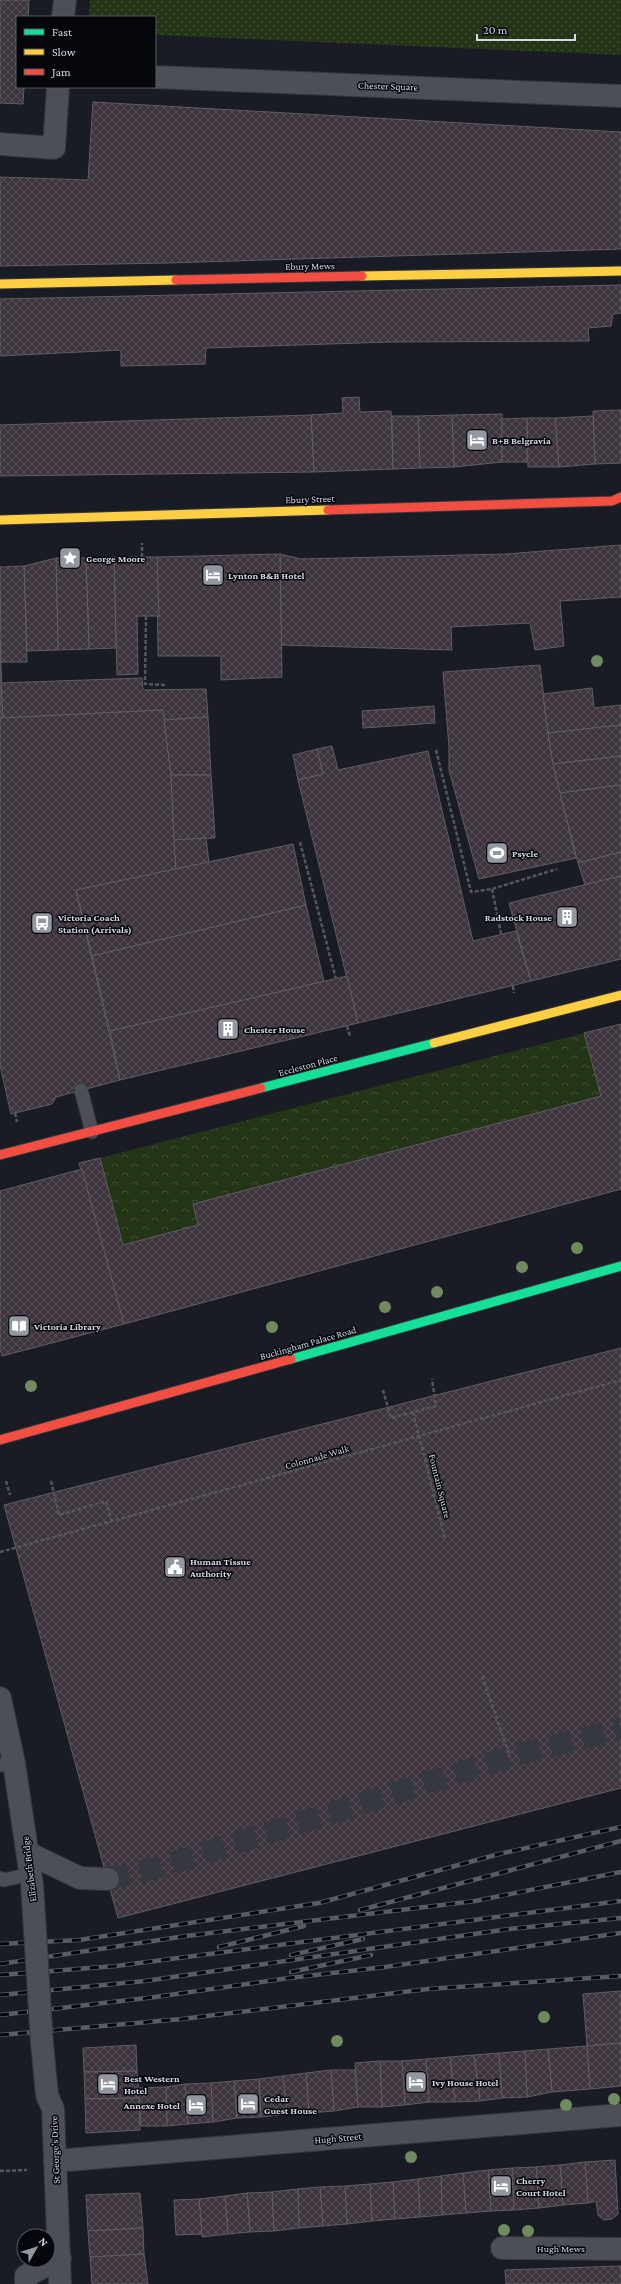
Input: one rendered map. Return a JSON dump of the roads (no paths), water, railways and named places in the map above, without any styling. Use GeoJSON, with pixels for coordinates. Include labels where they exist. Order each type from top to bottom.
{"type":"FeatureCollection","features":[{"type":"Feature","properties":{"kind":"street"},"geometry":{"type":"LineString","coordinates":[[63,16],[65,0]]}},
{"type":"Feature","properties":{"kind":"street","name":"Chester Square"},"geometry":{"type":"LineString","coordinates":[[156,77],[621,96]]}},
{"type":"Feature","properties":{"kind":"street"},"geometry":{"type":"LineString","coordinates":[[0,144],[54,148],[58,88]]}},
{"type":"Feature","properties":{"kind":"street","name":"Ebury Mews"},"geometry":{"type":"LineString","coordinates":[[0,284],[621,271]]}},
{"type":"Feature","properties":{"kind":"street","name":"Ebury Street"},"geometry":{"type":"LineString","coordinates":[[0,520],[612,501],[621,497]]}},
{"type":"Feature","properties":{"kind":"street","name":"Eccleston Place"},"geometry":{"type":"LineString","coordinates":[[0,1155],[621,995]]}},
{"type":"Feature","properties":{"kind":"street","name":"Buckingham Palace Road"},"geometry":{"type":"LineString","coordinates":[[0,1440],[621,1266]]}},
{"type":"Feature","properties":{"kind":"street","name":"Elizabeth Bridge"},"geometry":{"type":"LineString","coordinates":[[0,1698],[7,1764],[30,1870],[42,2043]]}},
{"type":"Feature","properties":{"kind":"street"},"geometry":{"type":"LineString","coordinates":[[30,1870],[80,1878],[108,1879]]}},
{"type":"Feature","properties":{"kind":"street","name":"St George's Drive"},"geometry":{"type":"LineString","coordinates":[[42,2043],[47,2095],[53,2109],[60,2284]]}},
{"type":"Feature","properties":{"kind":"street","name":"Hugh Street"},"geometry":{"type":"LineString","coordinates":[[55,2161],[621,2115]]}},
{"type":"Feature","properties":{"kind":"street","name":"Hugh Mews"},"geometry":{"type":"LineString","coordinates":[[502,2248],[621,2249]]}},
{"type":"Feature","properties":{"kind":"street"},"geometry":{"type":"LineString","coordinates":[[26,2284],[26,2276],[60,2258]]}},
{"type":"Feature","properties":{"kind":"lane"},"geometry":{"type":"LineString","coordinates":[[81,1090],[92,1132]]}},
{"type":"Feature","properties":{"kind":"lane"},"geometry":{"type":"LineString","coordinates":[[0,1878],[4,1880],[30,1870]]}},
{"type":"Feature","properties":{"kind":"tunnel"},"geometry":{"type":"LineString","coordinates":[[108,1879],[159,1867],[519,1754],[621,1729]]}},
{"type":"Feature","properties":{"kind":"railway"},"geometry":{"type":"LineString","coordinates":[[0,1944],[79,1940],[319,1903],[499,1854],[621,1827]]}},
{"type":"Feature","properties":{"kind":"railway"},"geometry":{"type":"LineString","coordinates":[[360,1910],[621,1841]]}},
{"type":"Feature","properties":{"kind":"railway"},"geometry":{"type":"LineString","coordinates":[[0,1964],[186,1936],[475,1901],[621,1872]]}},
{"type":"Feature","properties":{"kind":"railway"},"geometry":{"type":"LineString","coordinates":[[0,1975],[116,1966],[621,1901]]}},
{"type":"Feature","properties":{"kind":"railway"},"geometry":{"type":"LineString","coordinates":[[0,1995],[145,1981],[509,1929],[621,1918]]}},
{"type":"Feature","properties":{"kind":"railway"},"geometry":{"type":"LineString","coordinates":[[219,1947],[304,1926]]}},
{"type":"Feature","properties":{"kind":"railway"},"geometry":{"type":"LineString","coordinates":[[0,2015],[155,1997],[289,1978],[385,1967],[621,1933]]}},
{"type":"Feature","properties":{"kind":"railway"},"geometry":{"type":"LineString","coordinates":[[291,1955],[363,1939]]}},
{"type":"Feature","properties":{"kind":"railway"},"geometry":{"type":"LineString","coordinates":[[291,1972],[371,1955]]}},
{"type":"Feature","properties":{"kind":"railway"},"geometry":{"type":"LineString","coordinates":[[0,2035],[182,2019],[428,1989],[621,1976]]}},
{"type":"Feature","properties":{"kind":"place","name":"B+B Belgravia"},"geometry":{"type":"Point","coordinates":[477,440]}},
{"type":"Feature","properties":{"kind":"place","name":"George Moore"},"geometry":{"type":"Point","coordinates":[70,558]}},
{"type":"Feature","properties":{"kind":"place","name":"Lynton B&B Hotel"},"geometry":{"type":"Point","coordinates":[213,575]}},
{"type":"Feature","properties":{"kind":"place","name":"Psycle"},"geometry":{"type":"Point","coordinates":[497,853]}},
{"type":"Feature","properties":{"kind":"place","name":"Radstock House"},"geometry":{"type":"Point","coordinates":[567,917]}},
{"type":"Feature","properties":{"kind":"place","name":"Victoria Coach Station (Arrivals)"},"geometry":{"type":"Point","coordinates":[42,923]}},
{"type":"Feature","properties":{"kind":"place","name":"Chester House"},"geometry":{"type":"Point","coordinates":[228,1029]}},
{"type":"Feature","properties":{"kind":"place","name":"Victoria Library"},"geometry":{"type":"Point","coordinates":[19,1326]}},
{"type":"Feature","properties":{"kind":"place","name":"Human Tissue Authority"},"geometry":{"type":"Point","coordinates":[175,1567]}},
{"type":"Feature","properties":{"kind":"place","name":"Ivy House Hotel"},"geometry":{"type":"Point","coordinates":[416,2082]}},
{"type":"Feature","properties":{"kind":"place","name":"Best Western Hotel"},"geometry":{"type":"Point","coordinates":[108,2084]}},
{"type":"Feature","properties":{"kind":"place","name":"Cedar Guest House"},"geometry":{"type":"Point","coordinates":[248,2104]}},
{"type":"Feature","properties":{"kind":"place","name":"Annexe Hotel"},"geometry":{"type":"Point","coordinates":[196,2105]}},
{"type":"Feature","properties":{"kind":"place","name":"Cherry Court Hotel"},"geometry":{"type":"Point","coordinates":[501,2186]}}]}
